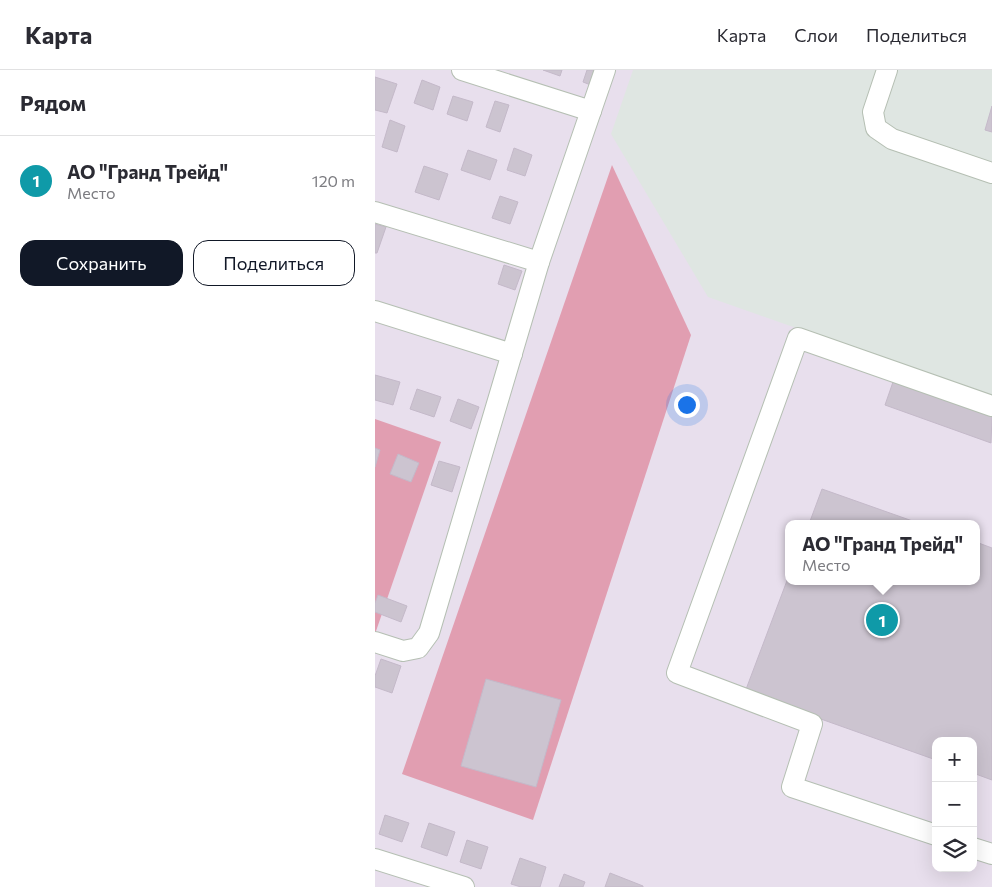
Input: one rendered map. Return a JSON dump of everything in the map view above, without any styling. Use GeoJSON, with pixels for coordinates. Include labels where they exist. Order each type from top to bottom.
{"type":"FeatureCollection","features":[{"type":"Feature","properties":{"kind":"street"},"geometry":{"type":"LineString","coordinates":[[462,70],[591,111]]}},
{"type":"Feature","properties":{"kind":"street"},"geometry":{"type":"LineString","coordinates":[[375,642],[403,651],[418,648],[429,633],[539,262],[605,70]]}},
{"type":"Feature","properties":{"kind":"street"},"geometry":{"type":"LineString","coordinates":[[887,70],[873,112],[876,128],[892,139],[992,173]]}},
{"type":"Feature","properties":{"kind":"street"},"geometry":{"type":"LineString","coordinates":[[375,212],[539,262]]}},
{"type":"Feature","properties":{"kind":"street"},"geometry":{"type":"LineString","coordinates":[[375,311],[512,354]]}},
{"type":"Feature","properties":{"kind":"street"},"geometry":{"type":"LineString","coordinates":[[932,834],[792,787],[812,724],[677,673],[798,338],[992,406]]}},
{"type":"Feature","properties":{"kind":"street"},"geometry":{"type":"LineString","coordinates":[[977,849],[992,854]]}},
{"type":"Feature","properties":{"kind":"street"},"geometry":{"type":"LineString","coordinates":[[375,858],[464,887]]}},
{"type":"Feature","properties":{"kind":"shaded area"},"geometry":{"type":"Polygon","coordinates":[[[633,70],[992,70],[992,397],[708,297],[611,134],[633,70]]]}},
{"type":"Feature","properties":{"kind":"shaded area"},"geometry":{"type":"Polygon","coordinates":[[[612,165],[691,335],[533,820],[402,774],[612,165]]]}},
{"type":"Feature","properties":{"kind":"shaded area"},"geometry":{"type":"Polygon","coordinates":[[[375,419],[441,442],[375,634],[375,419]]]}},
{"type":"Feature","properties":{"kind":"building"},"geometry":{"type":"Polygon","coordinates":[[[543,70],[562,70],[560,76],[543,70]]]}},
{"type":"Feature","properties":{"kind":"building"},"geometry":{"type":"Polygon","coordinates":[[[587,70],[602,70],[596,87],[583,82],[587,70]]]}},
{"type":"Feature","properties":{"kind":"building"},"geometry":{"type":"Polygon","coordinates":[[[375,77],[397,84],[387,113],[375,110],[375,77]]]}},
{"type":"Feature","properties":{"kind":"building"},"geometry":{"type":"Polygon","coordinates":[[[422,80],[440,87],[433,110],[414,103],[422,80]]]}},
{"type":"Feature","properties":{"kind":"building"},"geometry":{"type":"Polygon","coordinates":[[[453,96],[473,102],[467,121],[447,114],[453,96]]]}},
{"type":"Feature","properties":{"kind":"building"},"geometry":{"type":"Polygon","coordinates":[[[495,101],[509,105],[500,132],[486,127],[495,101]]]}},
{"type":"Feature","properties":{"kind":"building"},"geometry":{"type":"Polygon","coordinates":[[[992,106],[992,132],[985,130],[992,106]]]}},
{"type":"Feature","properties":{"kind":"building"},"geometry":{"type":"Polygon","coordinates":[[[390,120],[405,126],[397,152],[382,147],[390,120]]]}},
{"type":"Feature","properties":{"kind":"building"},"geometry":{"type":"Polygon","coordinates":[[[514,148],[532,155],[525,176],[507,170],[514,148]]]}},
{"type":"Feature","properties":{"kind":"building"},"geometry":{"type":"Polygon","coordinates":[[[468,150],[497,160],[490,180],[461,170],[468,150]]]}},
{"type":"Feature","properties":{"kind":"building"},"geometry":{"type":"Polygon","coordinates":[[[424,166],[448,174],[439,200],[415,192],[424,166]]]}},
{"type":"Feature","properties":{"kind":"building"},"geometry":{"type":"Polygon","coordinates":[[[500,196],[518,202],[510,224],[492,218],[500,196]]]}},
{"type":"Feature","properties":{"kind":"building"},"geometry":{"type":"Polygon","coordinates":[[[375,224],[386,227],[377,253],[375,253],[375,224]]]}},
{"type":"Feature","properties":{"kind":"building"},"geometry":{"type":"Polygon","coordinates":[[[504,265],[522,271],[515,290],[498,284],[504,265]]]}},
{"type":"Feature","properties":{"kind":"building"},"geometry":{"type":"Polygon","coordinates":[[[375,375],[400,382],[393,405],[375,400],[375,375]]]}},
{"type":"Feature","properties":{"kind":"building"},"geometry":{"type":"Polygon","coordinates":[[[893,382],[992,417],[991,443],[885,405],[893,382]]]}},
{"type":"Feature","properties":{"kind":"building"},"geometry":{"type":"Polygon","coordinates":[[[417,389],[441,397],[434,417],[410,409],[417,389]]]}},
{"type":"Feature","properties":{"kind":"building"},"geometry":{"type":"Polygon","coordinates":[[[458,399],[479,407],[471,429],[450,421],[458,399]]]}},
{"type":"Feature","properties":{"kind":"building"},"geometry":{"type":"Polygon","coordinates":[[[375,448],[380,450],[375,467],[375,448]]]}},
{"type":"Feature","properties":{"kind":"building"},"geometry":{"type":"Polygon","coordinates":[[[398,454],[419,463],[411,482],[390,474],[398,454]]]}},
{"type":"Feature","properties":{"kind":"building"},"geometry":{"type":"Polygon","coordinates":[[[439,461],[460,467],[452,492],[431,485],[439,461]]]}},
{"type":"Feature","properties":{"kind":"building"},"geometry":{"type":"Polygon","coordinates":[[[822,489],[910,520],[810,520],[822,489]]]}},
{"type":"Feature","properties":{"kind":"building"},"geometry":{"type":"Polygon","coordinates":[[[980,544],[992,548],[992,780],[977,774],[977,737],[932,737],[932,759],[745,692],[785,585],[980,585],[980,544]]]}},
{"type":"Feature","properties":{"kind":"building"},"geometry":{"type":"Polygon","coordinates":[[[378,595],[407,606],[401,622],[375,612],[375,603],[378,595]]]}},
{"type":"Feature","properties":{"kind":"building"},"geometry":{"type":"Polygon","coordinates":[[[381,659],[401,666],[392,693],[375,687],[375,676],[381,659]]]}},
{"type":"Feature","properties":{"kind":"building"},"geometry":{"type":"Polygon","coordinates":[[[486,679],[561,700],[536,787],[461,766],[486,679]]]}},
{"type":"Feature","properties":{"kind":"building"},"geometry":{"type":"Polygon","coordinates":[[[385,815],[409,823],[402,842],[379,834],[385,815]]]}},
{"type":"Feature","properties":{"kind":"building"},"geometry":{"type":"Polygon","coordinates":[[[429,823],[455,832],[447,856],[421,847],[429,823]]]}},
{"type":"Feature","properties":{"kind":"building"},"geometry":{"type":"Polygon","coordinates":[[[467,840],[488,847],[481,869],[460,862],[467,840]]]}},
{"type":"Feature","properties":{"kind":"building"},"geometry":{"type":"Polygon","coordinates":[[[520,858],[546,867],[540,887],[521,887],[511,884],[520,858]]]}},
{"type":"Feature","properties":{"kind":"building"},"geometry":{"type":"Polygon","coordinates":[[[610,873],[643,886],[643,887],[605,887],[610,873]]]}},
{"type":"Feature","properties":{"kind":"building"},"geometry":{"type":"Polygon","coordinates":[[[564,874],[585,882],[583,887],[559,887],[564,874]]]}},
{"type":"Feature","properties":{"kind":"place","name":"АО \"Гранд Трейд\""},"geometry":{"type":"Point","coordinates":[882,620]}}]}
